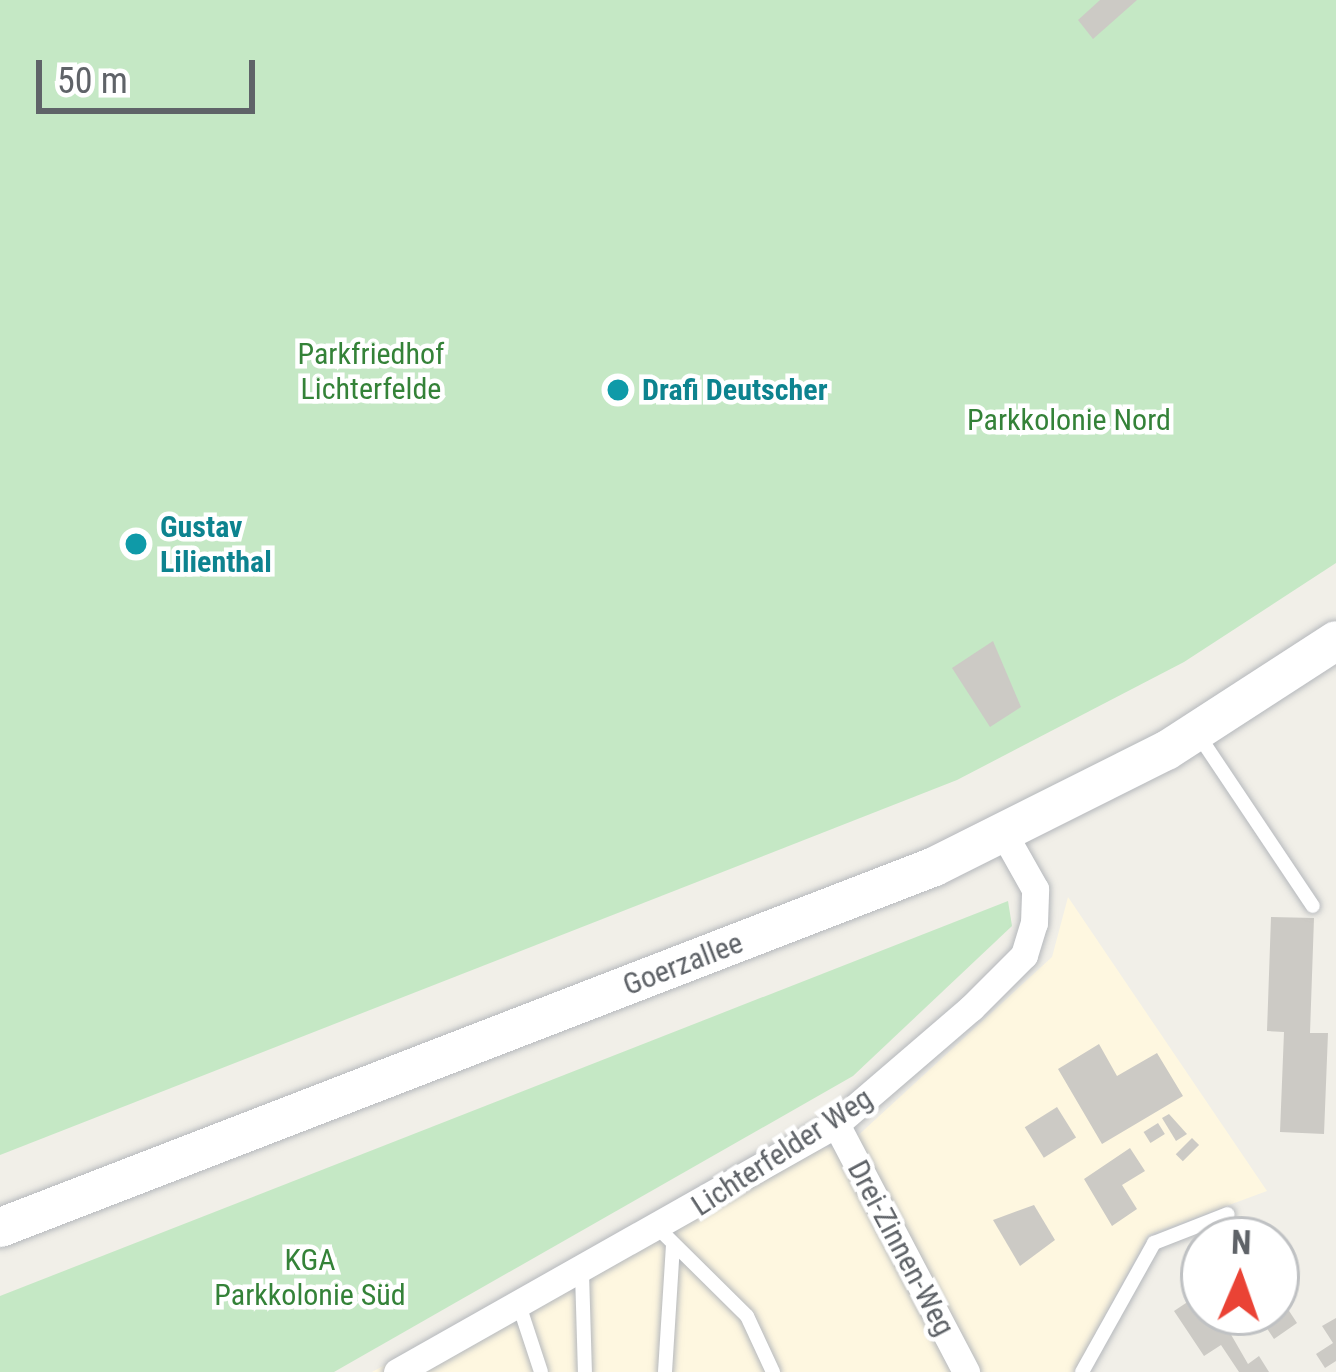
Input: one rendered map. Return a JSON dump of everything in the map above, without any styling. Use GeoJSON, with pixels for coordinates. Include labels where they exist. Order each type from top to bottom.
{"type":"FeatureCollection","features":[{"type":"Feature","properties":{"kind":"main road","name":"Goerzallee"},"geometry":{"type":"LineString","coordinates":[[0,1227],[1004,834],[1197,733],[1336,640]]}},
{"type":"Feature","properties":{"kind":"street","name":"Lichterfelder Weg"},"geometry":{"type":"LineString","coordinates":[[397,1372],[582,1273],[666,1238],[836,1124],[1024,955],[1035,889],[1004,834]]}},
{"type":"Feature","properties":{"kind":"street","name":"Drei-Zinnen-Weg"},"geometry":{"type":"LineString","coordinates":[[836,1124],[967,1372]]}},
{"type":"Feature","properties":{"kind":"lane"},"geometry":{"type":"LineString","coordinates":[[1197,733],[1313,906]]}},
{"type":"Feature","properties":{"kind":"lane"},"geometry":{"type":"LineString","coordinates":[[1082,1372],[1154,1243],[1228,1214]]}},
{"type":"Feature","properties":{"kind":"lane"},"geometry":{"type":"LineString","coordinates":[[665,1372],[666,1238]]}},
{"type":"Feature","properties":{"kind":"lane"},"geometry":{"type":"LineString","coordinates":[[666,1238],[747,1316],[773,1372]]}},
{"type":"Feature","properties":{"kind":"lane"},"geometry":{"type":"LineString","coordinates":[[582,1273],[585,1372]]}},
{"type":"Feature","properties":{"kind":"lane"},"geometry":{"type":"LineString","coordinates":[[520,1308],[541,1372]]}},
{"type":"Feature","properties":{"kind":"shaded area"},"geometry":{"type":"Polygon","coordinates":[[[1068,897],[1267,1191],[1199,1216],[1180,1216],[1180,1223],[1148,1235],[1074,1372],[372,1372],[746,1168],[852,1141],[1052,957],[1068,897]]]}},
{"type":"Feature","properties":{"kind":"green space"},"geometry":{"type":"Polygon","coordinates":[[[0,0],[1336,0],[1336,563],[1184,662],[957,780],[0,1155],[0,0]]]}},
{"type":"Feature","properties":{"kind":"green space","name":"KGA Parkkolonie Süd"},"geometry":{"type":"Polygon","coordinates":[[[1008,901],[1012,926],[853,1076],[334,1372],[0,1372],[0,1296],[1008,901]]]}},
{"type":"Feature","properties":{"kind":"building"},"geometry":{"type":"Polygon","coordinates":[[[1100,0],[1137,0],[1093,39],[1078,20],[1100,0]]]}},
{"type":"Feature","properties":{"kind":"building"},"geometry":{"type":"Polygon","coordinates":[[[993,641],[1021,707],[990,727],[952,668],[993,641]]]}},
{"type":"Feature","properties":{"kind":"building"},"geometry":{"type":"Polygon","coordinates":[[[1271,917],[1314,918],[1310,1033],[1328,1033],[1324,1134],[1280,1132],[1284,1032],[1267,1031],[1271,917]]]}},
{"type":"Feature","properties":{"kind":"building"},"geometry":{"type":"Polygon","coordinates":[[[1099,1044],[1117,1076],[1157,1053],[1183,1096],[1102,1144],[1058,1069],[1099,1044]]]}},
{"type":"Feature","properties":{"kind":"building"},"geometry":{"type":"Polygon","coordinates":[[[1057,1107],[1076,1138],[1044,1158],[1025,1127],[1057,1107]]]}},
{"type":"Feature","properties":{"kind":"building"},"geometry":{"type":"Polygon","coordinates":[[[1169,1114],[1187,1134],[1176,1141],[1162,1118],[1169,1114]]]}},
{"type":"Feature","properties":{"kind":"building"},"geometry":{"type":"Polygon","coordinates":[[[1158,1123],[1165,1134],[1150,1143],[1144,1132],[1158,1123]]]}},
{"type":"Feature","properties":{"kind":"building"},"geometry":{"type":"Polygon","coordinates":[[[1192,1138],[1199,1145],[1183,1161],[1176,1154],[1192,1138]]]}},
{"type":"Feature","properties":{"kind":"building"},"geometry":{"type":"Polygon","coordinates":[[[1130,1148],[1145,1171],[1122,1185],[1137,1209],[1112,1226],[1084,1179],[1130,1148]]]}},
{"type":"Feature","properties":{"kind":"building"},"geometry":{"type":"Polygon","coordinates":[[[1034,1205],[1055,1240],[1020,1266],[993,1220],[1034,1205]]]}},
{"type":"Feature","properties":{"kind":"building"},"geometry":{"type":"Polygon","coordinates":[[[1336,1318],[1336,1361],[1325,1368],[1316,1354],[1333,1343],[1322,1326],[1336,1318]]]}},
{"type":"Feature","properties":{"kind":"building"},"geometry":{"type":"Polygon","coordinates":[[[1191,1336],[1232,1336],[1248,1364],[1259,1356],[1269,1372],[1239,1372],[1221,1345],[1204,1356],[1191,1336]]]}},
{"type":"Feature","properties":{"kind":"place","name":"Drafi Deutscher"},"geometry":{"type":"Point","coordinates":[618,390]}},
{"type":"Feature","properties":{"kind":"place","name":"Gustav Lilienthal"},"geometry":{"type":"Point","coordinates":[136,544]}},
{"type":"Feature","properties":{"kind":"park label","name":"Parkfriedhof Lichterfelde"},"geometry":{"type":"Point","coordinates":[371,371]}},
{"type":"Feature","properties":{"kind":"park label","name":"Parkkolonie Nord"},"geometry":{"type":"Point","coordinates":[1069,420]}}]}
